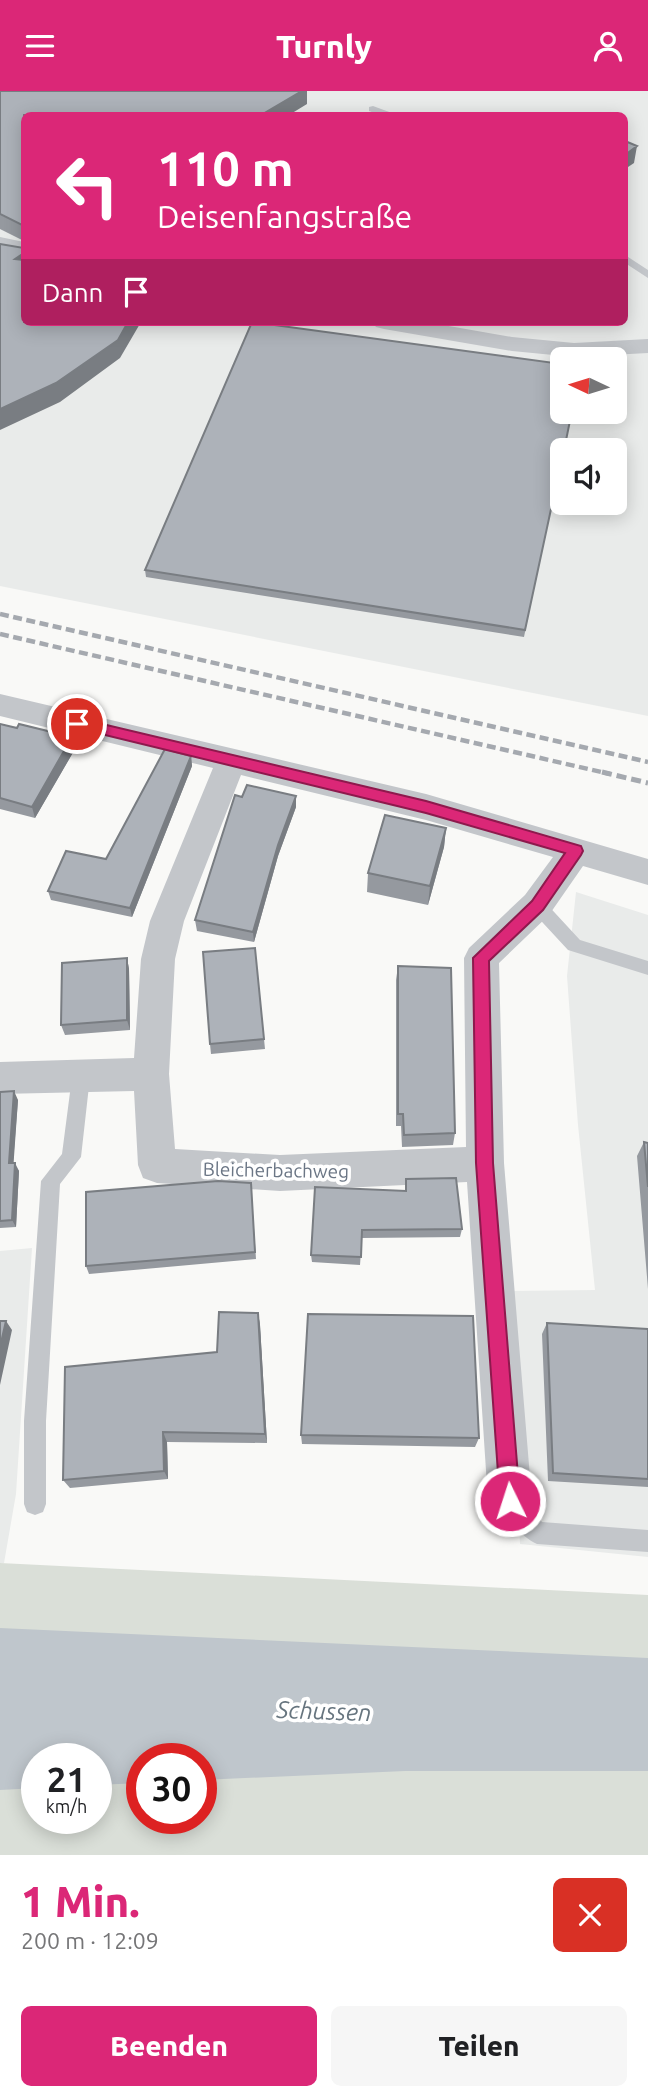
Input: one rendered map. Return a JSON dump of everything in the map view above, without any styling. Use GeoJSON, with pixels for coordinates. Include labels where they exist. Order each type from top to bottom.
{"type":"FeatureCollection","features":[{"type":"Feature","properties":{"kind":"street"},"geometry":{"type":"LineString","coordinates":[[0,244],[21,248]]}},
{"type":"Feature","properties":{"kind":"street"},"geometry":{"type":"LineString","coordinates":[[407,326],[512,344],[574,350],[648,346]]}},
{"type":"Feature","properties":{"kind":"street"},"geometry":{"type":"LineString","coordinates":[[0,705],[426,807],[648,872]]}},
{"type":"Feature","properties":{"kind":"street","name":"Bleicherbachweg"},"geometry":{"type":"LineString","coordinates":[[231,761],[167,921],[158,959],[151,1075],[158,1165],[187,1169],[325,1174],[485,1163]]}},
{"type":"Feature","properties":{"kind":"street"},"geometry":{"type":"LineString","coordinates":[[510,1501],[485,1163],[481,958],[537,905],[576,851]]}},
{"type":"Feature","properties":{"kind":"street"},"geometry":{"type":"LineString","coordinates":[[0,1078],[151,1075]]}},
{"type":"Feature","properties":{"kind":"lane"},"geometry":{"type":"LineString","coordinates":[[373,109],[380,112]]}},
{"type":"Feature","properties":{"kind":"lane"},"geometry":{"type":"LineString","coordinates":[[628,262],[648,275]]}},
{"type":"Feature","properties":{"kind":"lane"},"geometry":{"type":"LineString","coordinates":[[537,905],[574,945],[648,968]]}},
{"type":"Feature","properties":{"kind":"lane"},"geometry":{"type":"LineString","coordinates":[[35,1504],[35,1421],[51,1181],[71,1157],[80,1077]]}},
{"type":"Feature","properties":{"kind":"lane"},"geometry":{"type":"LineString","coordinates":[[510,1501],[537,1533],[648,1541]]}},
{"type":"Feature","properties":{"kind":"shaded area"},"geometry":{"type":"Polygon","coordinates":[[[0,91],[648,91],[648,716],[0,586],[0,91]]]}},
{"type":"Feature","properties":{"kind":"shaded area"},"geometry":{"type":"Polygon","coordinates":[[[576,892],[648,915],[648,1557],[520,1544],[509,1291],[595,1290],[578,1125],[567,976],[576,892]]]}},
{"type":"Feature","properties":{"kind":"shaded area"},"geometry":{"type":"Polygon","coordinates":[[[32,1248],[16,1494],[4,1563],[0,1563],[0,1251],[32,1248]]]}},
{"type":"Feature","properties":{"kind":"shaded area"},"geometry":{"type":"Polygon","coordinates":[[[0,1563],[648,1595],[648,1855],[0,1855],[0,1563]]]}},
{"type":"Feature","properties":{"kind":"water","name":"Schussen"},"geometry":{"type":"Polygon","coordinates":[[[0,1628],[648,1658],[648,1771],[405,1771],[217,1779],[217,1743],[126,1743],[126,1784],[112,1784],[112,1743],[21,1743],[21,1789],[0,1790],[0,1628]]]}},
{"type":"Feature","properties":{"kind":"building"},"geometry":{"type":"Polygon","coordinates":[[[0,91],[302,91],[266,112],[21,112],[21,224],[0,214],[0,91]]]}},
{"type":"Feature","properties":{"kind":"building"},"geometry":{"type":"Polygon","coordinates":[[[628,142],[637,146],[628,153],[628,142]]]}},
{"type":"Feature","properties":{"kind":"building"},"geometry":{"type":"Polygon","coordinates":[[[0,244],[21,248],[21,255],[15,259],[21,260],[21,326],[126,326],[118,340],[56,383],[0,409],[0,244]]]}},
{"type":"Feature","properties":{"kind":"building"},"geometry":{"type":"Polygon","coordinates":[[[250,326],[282,326],[550,362],[550,424],[569,424],[566,438],[550,438],[550,514],[525,630],[145,570],[250,326]]]}},
{"type":"Feature","properties":{"kind":"building"},"geometry":{"type":"Polygon","coordinates":[[[0,724],[17,728],[19,724],[72,737],[32,807],[0,798],[0,724]]]}},
{"type":"Feature","properties":{"kind":"building"},"geometry":{"type":"Polygon","coordinates":[[[165,749],[191,756],[130,908],[48,891],[66,851],[106,859],[165,749]]]}},
{"type":"Feature","properties":{"kind":"building"},"geometry":{"type":"Polygon","coordinates":[[[247,785],[296,796],[278,845],[253,932],[195,920],[235,795],[242,797],[247,785]]]}},
{"type":"Feature","properties":{"kind":"building"},"geometry":{"type":"Polygon","coordinates":[[[385,815],[446,828],[430,886],[368,873],[385,815]]]}},
{"type":"Feature","properties":{"kind":"building"},"geometry":{"type":"Polygon","coordinates":[[[255,948],[264,1039],[210,1044],[203,952],[255,948]]]}},
{"type":"Feature","properties":{"kind":"building"},"geometry":{"type":"Polygon","coordinates":[[[127,958],[127,1020],[61,1025],[62,963],[127,958]]]}},
{"type":"Feature","properties":{"kind":"building"},"geometry":{"type":"Polygon","coordinates":[[[398,966],[451,968],[455,1133],[404,1135],[403,1114],[398,1114],[398,966]]]}},
{"type":"Feature","properties":{"kind":"building"},"geometry":{"type":"Polygon","coordinates":[[[14,1091],[9,1163],[15,1163],[12,1220],[0,1221],[0,1092],[14,1091]]]}},
{"type":"Feature","properties":{"kind":"building"},"geometry":{"type":"Polygon","coordinates":[[[644,1142],[648,1143],[648,1187],[644,1142]]]}},
{"type":"Feature","properties":{"kind":"building"},"geometry":{"type":"Polygon","coordinates":[[[456,1178],[462,1229],[362,1230],[361,1257],[311,1255],[315,1187],[406,1191],[406,1179],[456,1178]]]}},
{"type":"Feature","properties":{"kind":"building"},"geometry":{"type":"Polygon","coordinates":[[[218,1181],[251,1183],[255,1252],[86,1266],[86,1192],[218,1181]]]}},
{"type":"Feature","properties":{"kind":"building"},"geometry":{"type":"Polygon","coordinates":[[[219,1312],[258,1313],[265,1434],[163,1432],[164,1471],[63,1480],[65,1367],[217,1352],[219,1312]]]}},
{"type":"Feature","properties":{"kind":"building"},"geometry":{"type":"Polygon","coordinates":[[[308,1314],[473,1316],[479,1438],[301,1435],[308,1314]]]}},
{"type":"Feature","properties":{"kind":"building"},"geometry":{"type":"Polygon","coordinates":[[[0,1321],[6,1321],[0,1347],[0,1321]]]}},
{"type":"Feature","properties":{"kind":"building"},"geometry":{"type":"Polygon","coordinates":[[[547,1323],[648,1329],[648,1479],[553,1473],[547,1323]]]}},
{"type":"Feature","properties":{"kind":"railway"},"geometry":{"type":"LineString","coordinates":[[0,614],[648,762]]}},
{"type":"Feature","properties":{"kind":"railway"},"geometry":{"type":"LineString","coordinates":[[0,634],[610,774]]}},
{"type":"Feature","properties":{"kind":"railway"},"geometry":{"type":"LineString","coordinates":[[602,772],[648,783]]}},
{"type":"Feature","properties":{"kind":"route"},"geometry":{"type":"LineString","coordinates":[[77,724],[426,807],[576,851],[537,905],[481,958],[485,1163],[510,1501]]}}]}
